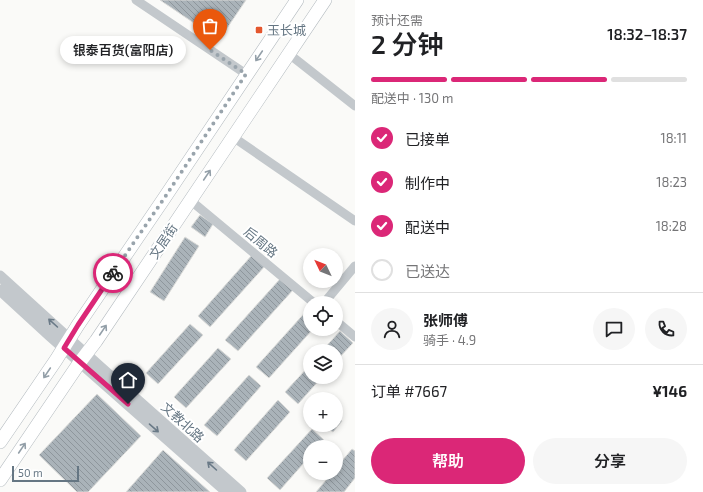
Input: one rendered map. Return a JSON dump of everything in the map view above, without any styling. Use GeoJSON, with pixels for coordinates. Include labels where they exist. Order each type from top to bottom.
{"type":"FeatureCollection","features":[{"type":"Feature","properties":{"kind":"main road","name":"文居街"},"geometry":{"type":"LineString","coordinates":[[0,442],[296,0]]}},
{"type":"Feature","properties":{"kind":"main road","name":"文居街"},"geometry":{"type":"LineString","coordinates":[[0,480],[96,341],[325,0]]}},
{"type":"Feature","properties":{"kind":"street"},"geometry":{"type":"LineString","coordinates":[[136,0],[246,74]]}},
{"type":"Feature","properties":{"kind":"street"},"geometry":{"type":"LineString","coordinates":[[289,54],[355,106]]}},
{"type":"Feature","properties":{"kind":"street"},"geometry":{"type":"LineString","coordinates":[[233,137],[355,221]]}},
{"type":"Feature","properties":{"kind":"street","name":"后周路"},"geometry":{"type":"LineString","coordinates":[[190,200],[306,296]]}},
{"type":"Feature","properties":{"kind":"street"},"geometry":{"type":"LineString","coordinates":[[330,296],[355,266]]}},
{"type":"Feature","properties":{"kind":"street","name":"文教北路"},"geometry":{"type":"LineString","coordinates":[[0,276],[67,344]]}},
{"type":"Feature","properties":{"kind":"street","name":"文教北路"},"geometry":{"type":"LineString","coordinates":[[0,290],[67,344],[241,492]]}},
{"type":"Feature","properties":{"kind":"street"},"geometry":{"type":"LineString","coordinates":[[343,327],[355,337]]}},
{"type":"Feature","properties":{"kind":"street","name":"文教北路"},"geometry":{"type":"LineString","coordinates":[[83,358],[227,492]]}},
{"type":"Feature","properties":{"kind":"building"},"geometry":{"type":"Polygon","coordinates":[[[160,0],[246,0],[219,40],[160,0]]]}},
{"type":"Feature","properties":{"kind":"building"},"geometry":{"type":"Polygon","coordinates":[[[200,215],[213,224],[205,237],[191,227],[200,215]]]}},
{"type":"Feature","properties":{"kind":"building"},"geometry":{"type":"Polygon","coordinates":[[[185,237],[199,246],[164,301],[150,292],[185,237]]]}},
{"type":"Feature","properties":{"kind":"building"},"geometry":{"type":"Polygon","coordinates":[[[252,255],[265,266],[210,327],[198,316],[252,255]]]}},
{"type":"Feature","properties":{"kind":"building"},"geometry":{"type":"Polygon","coordinates":[[[280,279],[293,290],[238,351],[225,340],[280,279]]]}},
{"type":"Feature","properties":{"kind":"building"},"geometry":{"type":"Polygon","coordinates":[[[303,315],[303,336],[307,336],[269,378],[256,367],[303,315]]]}},
{"type":"Feature","properties":{"kind":"building"},"geometry":{"type":"Polygon","coordinates":[[[190,324],[203,335],[158,384],[146,373],[190,324]]]}},
{"type":"Feature","properties":{"kind":"building"},"geometry":{"type":"Polygon","coordinates":[[[343,334],[353,343],[343,354],[343,344],[328,344],[336,336],[343,336],[343,334]]]}},
{"type":"Feature","properties":{"kind":"building"},"geometry":{"type":"Polygon","coordinates":[[[218,348],[231,359],[186,408],[174,397],[218,348]]]}},
{"type":"Feature","properties":{"kind":"building"},"geometry":{"type":"Polygon","coordinates":[[[303,373],[303,384],[316,384],[309,392],[303,392],[303,398],[298,404],[285,392],[303,373]]]}},
{"type":"Feature","properties":{"kind":"building"},"geometry":{"type":"Polygon","coordinates":[[[249,375],[261,386],[217,436],[204,425],[249,375]]]}},
{"type":"Feature","properties":{"kind":"building"},"geometry":{"type":"Polygon","coordinates":[[[97,394],[141,436],[88,492],[77,492],[39,455],[97,394]]]}},
{"type":"Feature","properties":{"kind":"building"},"geometry":{"type":"Polygon","coordinates":[[[278,400],[290,412],[246,461],[234,450],[278,400]]]}},
{"type":"Feature","properties":{"kind":"building"},"geometry":{"type":"Polygon","coordinates":[[[309,432],[315,432],[324,440],[303,440],[303,464],[280,490],[267,478],[309,432]]]}},
{"type":"Feature","properties":{"kind":"building"},"geometry":{"type":"Polygon","coordinates":[[[352,449],[355,451],[355,478],[344,492],[316,492],[326,480],[343,480],[343,460],[352,449]]]}},
{"type":"Feature","properties":{"kind":"building"},"geometry":{"type":"Polygon","coordinates":[[[163,450],[210,492],[126,492],[163,450]]]}},
{"type":"Feature","properties":{"kind":"way so far"},"geometry":{"type":"LineString","coordinates":[[113,273],[246,74],[210,50]]}},
{"type":"Feature","properties":{"kind":"place","name":"玉长城"},"geometry":{"type":"Point","coordinates":[259,30]}},
{"type":"Feature","properties":{"kind":"place","name":"银泰百货(富阳店)"},"geometry":{"type":"Point","coordinates":[210,50]}},
{"type":"Feature","properties":{"kind":"route"},"geometry":{"type":"LineString","coordinates":[[113,273],[64,348],[128,404]]}}]}
